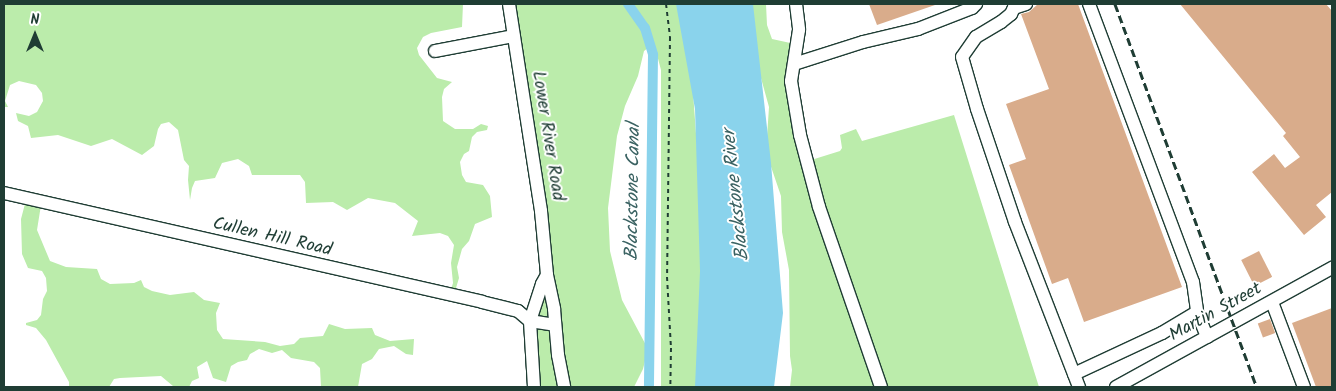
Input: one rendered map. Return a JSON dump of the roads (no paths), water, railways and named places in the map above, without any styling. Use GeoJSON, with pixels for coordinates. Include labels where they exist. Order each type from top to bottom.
{"type":"FeatureCollection","features":[{"type":"Feature","properties":{"kind":"street","name":"Lower River Road"},"geometry":{"type":"LineString","coordinates":[[509,4],[541,211],[547,275],[564,387]]}},
{"type":"Feature","properties":{"kind":"street"},"geometry":{"type":"LineString","coordinates":[[796,4],[799,30],[791,81],[793,100],[811,178],[843,280],[881,387]]}},
{"type":"Feature","properties":{"kind":"street"},"geometry":{"type":"LineString","coordinates":[[794,64],[863,42],[918,30],[972,8],[976,4]]}},
{"type":"Feature","properties":{"kind":"street"},"geometry":{"type":"LineString","coordinates":[[1026,4],[1014,8],[1001,22],[976,37],[962,57],[977,109],[1015,222],[1080,387]]}},
{"type":"Feature","properties":{"kind":"street"},"geometry":{"type":"LineString","coordinates":[[1089,4],[1193,282],[1197,312],[1207,337]]}},
{"type":"Feature","properties":{"kind":"street"},"geometry":{"type":"LineString","coordinates":[[435,50],[514,36]]}},
{"type":"Feature","properties":{"kind":"street","name":"Cullen Hill Road"},"geometry":{"type":"LineString","coordinates":[[4,193],[518,311],[530,321]]}},
{"type":"Feature","properties":{"kind":"street","name":"Martin Street"},"geometry":{"type":"LineString","coordinates":[[1116,387],[1332,268]]}},
{"type":"Feature","properties":{"kind":"street","name":"Lower River Road"},"geometry":{"type":"LineString","coordinates":[[534,387],[530,321],[542,284],[547,275]]}},
{"type":"Feature","properties":{"kind":"street"},"geometry":{"type":"LineString","coordinates":[[1272,302],[1304,387]]}},
{"type":"Feature","properties":{"kind":"street"},"geometry":{"type":"LineString","coordinates":[[1074,374],[1162,333],[1197,312]]}},
{"type":"Feature","properties":{"kind":"street"},"geometry":{"type":"LineString","coordinates":[[530,321],[555,325]]}},
{"type":"Feature","properties":{"kind":"water","name":"Blackstone River"},"geometry":{"type":"Polygon","coordinates":[[[676,4],[753,4],[771,163],[783,313],[774,387],[695,387],[700,271],[695,109],[676,4]]]}},
{"type":"Feature","properties":{"kind":"waterway","name":"Blackstone Canal"},"geometry":{"type":"LineString","coordinates":[[628,4],[645,28],[653,55],[649,387]]}},
{"type":"Feature","properties":{"kind":"railway"},"geometry":{"type":"LineString","coordinates":[[1115,4],[1257,387]]}}]}
